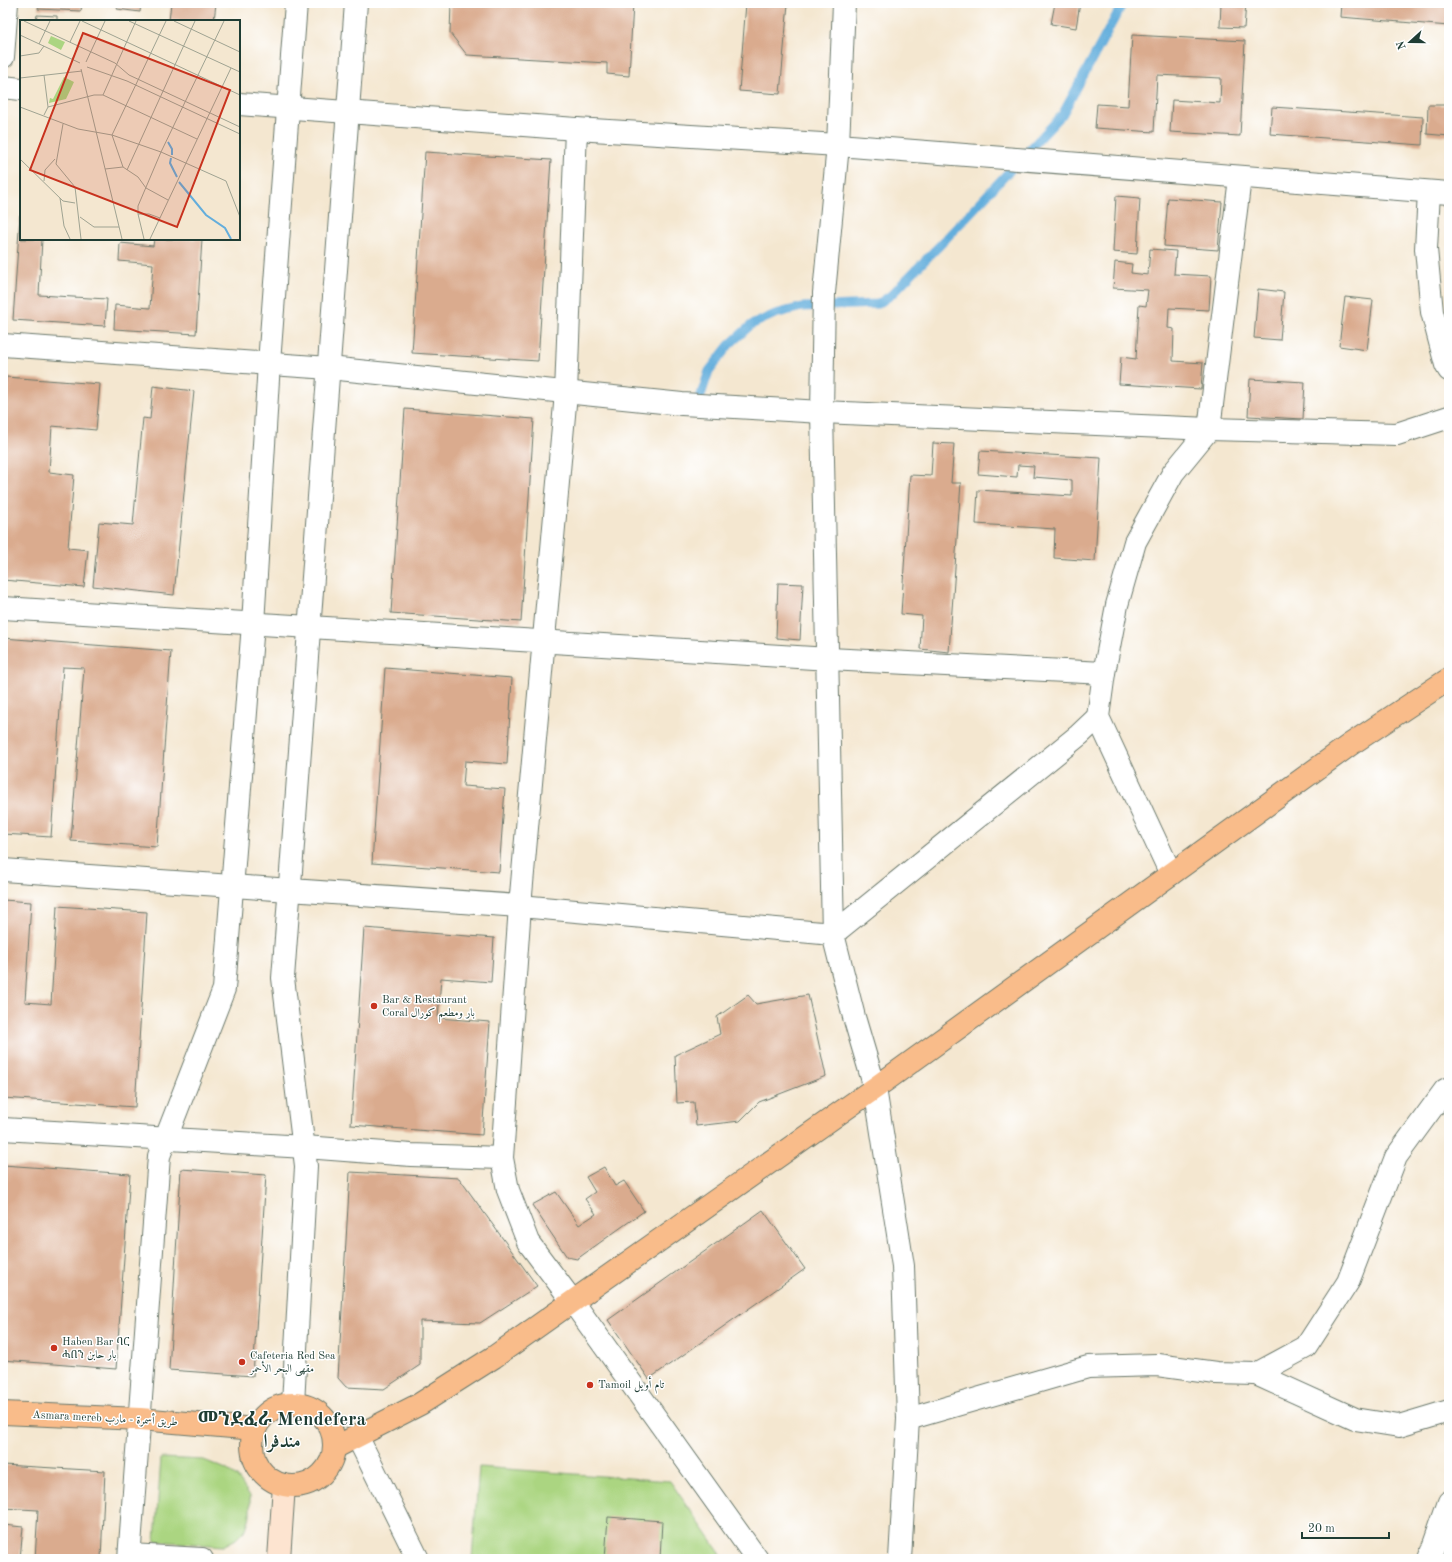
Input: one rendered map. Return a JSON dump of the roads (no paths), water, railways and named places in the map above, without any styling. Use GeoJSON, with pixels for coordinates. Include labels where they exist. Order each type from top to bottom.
{"type":"FeatureCollection","features":[{"type":"Feature","properties":{"kind":"highway"},"geometry":{"type":"LineString","coordinates":[[334,1448],[420,1404],[573,1302],[875,1088],[1351,744],[1449,679]]}},
{"type":"Feature","properties":{"kind":"highway"},"geometry":{"type":"LineString","coordinates":[[293,1404],[306,1406],[318,1413],[327,1423],[332,1435],[334,1448],[331,1461],[325,1471],[316,1479],[306,1484],[284,1486],[271,1480],[260,1470],[254,1457],[252,1443],[255,1429],[270,1411],[282,1406],[293,1404]]}},
{"type":"Feature","properties":{"kind":"highway","name":"Asmara mereb طريق أسمرة - مارب"},"geometry":{"type":"LineString","coordinates":[[3,1413],[140,1419],[255,1429]]}},
{"type":"Feature","properties":{"kind":"main road"},"geometry":{"type":"LineString","coordinates":[[279,1559],[284,1486]]}},
{"type":"Feature","properties":{"kind":"street"},"geometry":{"type":"LineString","coordinates":[[3,57],[7,3]]}},
{"type":"Feature","properties":{"kind":"street"},"geometry":{"type":"LineString","coordinates":[[202,1559],[130,1557],[159,1156],[224,989],[253,624],[269,363],[296,3]]}},
{"type":"Feature","properties":{"kind":"street"},"geometry":{"type":"LineString","coordinates":[[293,1404],[306,1166],[305,1147],[283,978],[356,3]]}},
{"type":"Feature","properties":{"kind":"street"},"geometry":{"type":"LineString","coordinates":[[844,3],[838,145],[824,293],[822,412],[829,659],[833,934],[854,1017],[875,1088],[903,1266],[908,1419],[900,1559]]}},
{"type":"Feature","properties":{"kind":"street"},"geometry":{"type":"LineString","coordinates":[[3,87],[20,89]]}},
{"type":"Feature","properties":{"kind":"street"},"geometry":{"type":"LineString","coordinates":[[240,104],[576,129],[838,145],[1439,193],[1426,248],[1432,312],[1446,365],[1449,370]]}},
{"type":"Feature","properties":{"kind":"street"},"geometry":{"type":"LineString","coordinates":[[576,129],[566,393],[542,642],[520,906],[502,1158],[508,1190],[528,1242],[573,1302],[757,1559]]}},
{"type":"Feature","properties":{"kind":"street"},"geometry":{"type":"LineString","coordinates":[[1171,874],[1098,717],[1104,673],[1117,605],[1135,542],[1173,472],[1209,428],[1240,178]]}},
{"type":"Feature","properties":{"kind":"street"},"geometry":{"type":"LineString","coordinates":[[3,345],[269,363],[682,404],[822,412],[1397,434],[1449,416]]}},
{"type":"Feature","properties":{"kind":"street"},"geometry":{"type":"LineString","coordinates":[[3,608],[829,659],[1104,673]]}},
{"type":"Feature","properties":{"kind":"street"},"geometry":{"type":"LineString","coordinates":[[3,870],[520,906],[833,934],[1079,735],[1098,717]]}},
{"type":"Feature","properties":{"kind":"street"},"geometry":{"type":"LineString","coordinates":[[1256,1374],[1306,1347],[1348,1282],[1396,1157],[1445,1090],[1449,1088]]}},
{"type":"Feature","properties":{"kind":"street"},"geometry":{"type":"LineString","coordinates":[[3,1129],[166,1138],[411,1155],[502,1158]]}},
{"type":"Feature","properties":{"kind":"street"},"geometry":{"type":"LineString","coordinates":[[908,1419],[1088,1367],[1157,1365],[1216,1373],[1256,1374],[1355,1419],[1399,1426],[1449,1411]]}},
{"type":"Feature","properties":{"kind":"street"},"geometry":{"type":"LineString","coordinates":[[357,1436],[418,1559]]}},
{"type":"Feature","properties":{"kind":"street"},"geometry":{"type":"LineString","coordinates":[[1429,1559],[1449,1502]]}},
{"type":"Feature","properties":{"kind":"waterway"},"geometry":{"type":"LineString","coordinates":[[698,404],[709,371],[729,345],[751,325],[775,314],[802,307],[878,304],[891,295],[1062,115],[1123,3]]}},
{"type":"Feature","properties":{"kind":"place","name":"Bar & Restaurant Coral بار ومطعم كورال"},"geometry":{"type":"Point","coordinates":[374,1006]}},
{"type":"Feature","properties":{"kind":"place","name":"Haben Bar ባር ሓበን بار حابن"},"geometry":{"type":"Point","coordinates":[54,1348]}},
{"type":"Feature","properties":{"kind":"place","name":"Cafeteria Red Sea مقهى البحر الأحمر"},"geometry":{"type":"Point","coordinates":[242,1362]}},
{"type":"Feature","properties":{"kind":"place","name":"Tamoil تام أويل"},"geometry":{"type":"Point","coordinates":[590,1385]}},
{"type":"Feature","properties":{"kind":"district","name":"መንደፈራ Mendefera مندفرا"},"geometry":{"type":"Point","coordinates":[282,1431]}}]}
